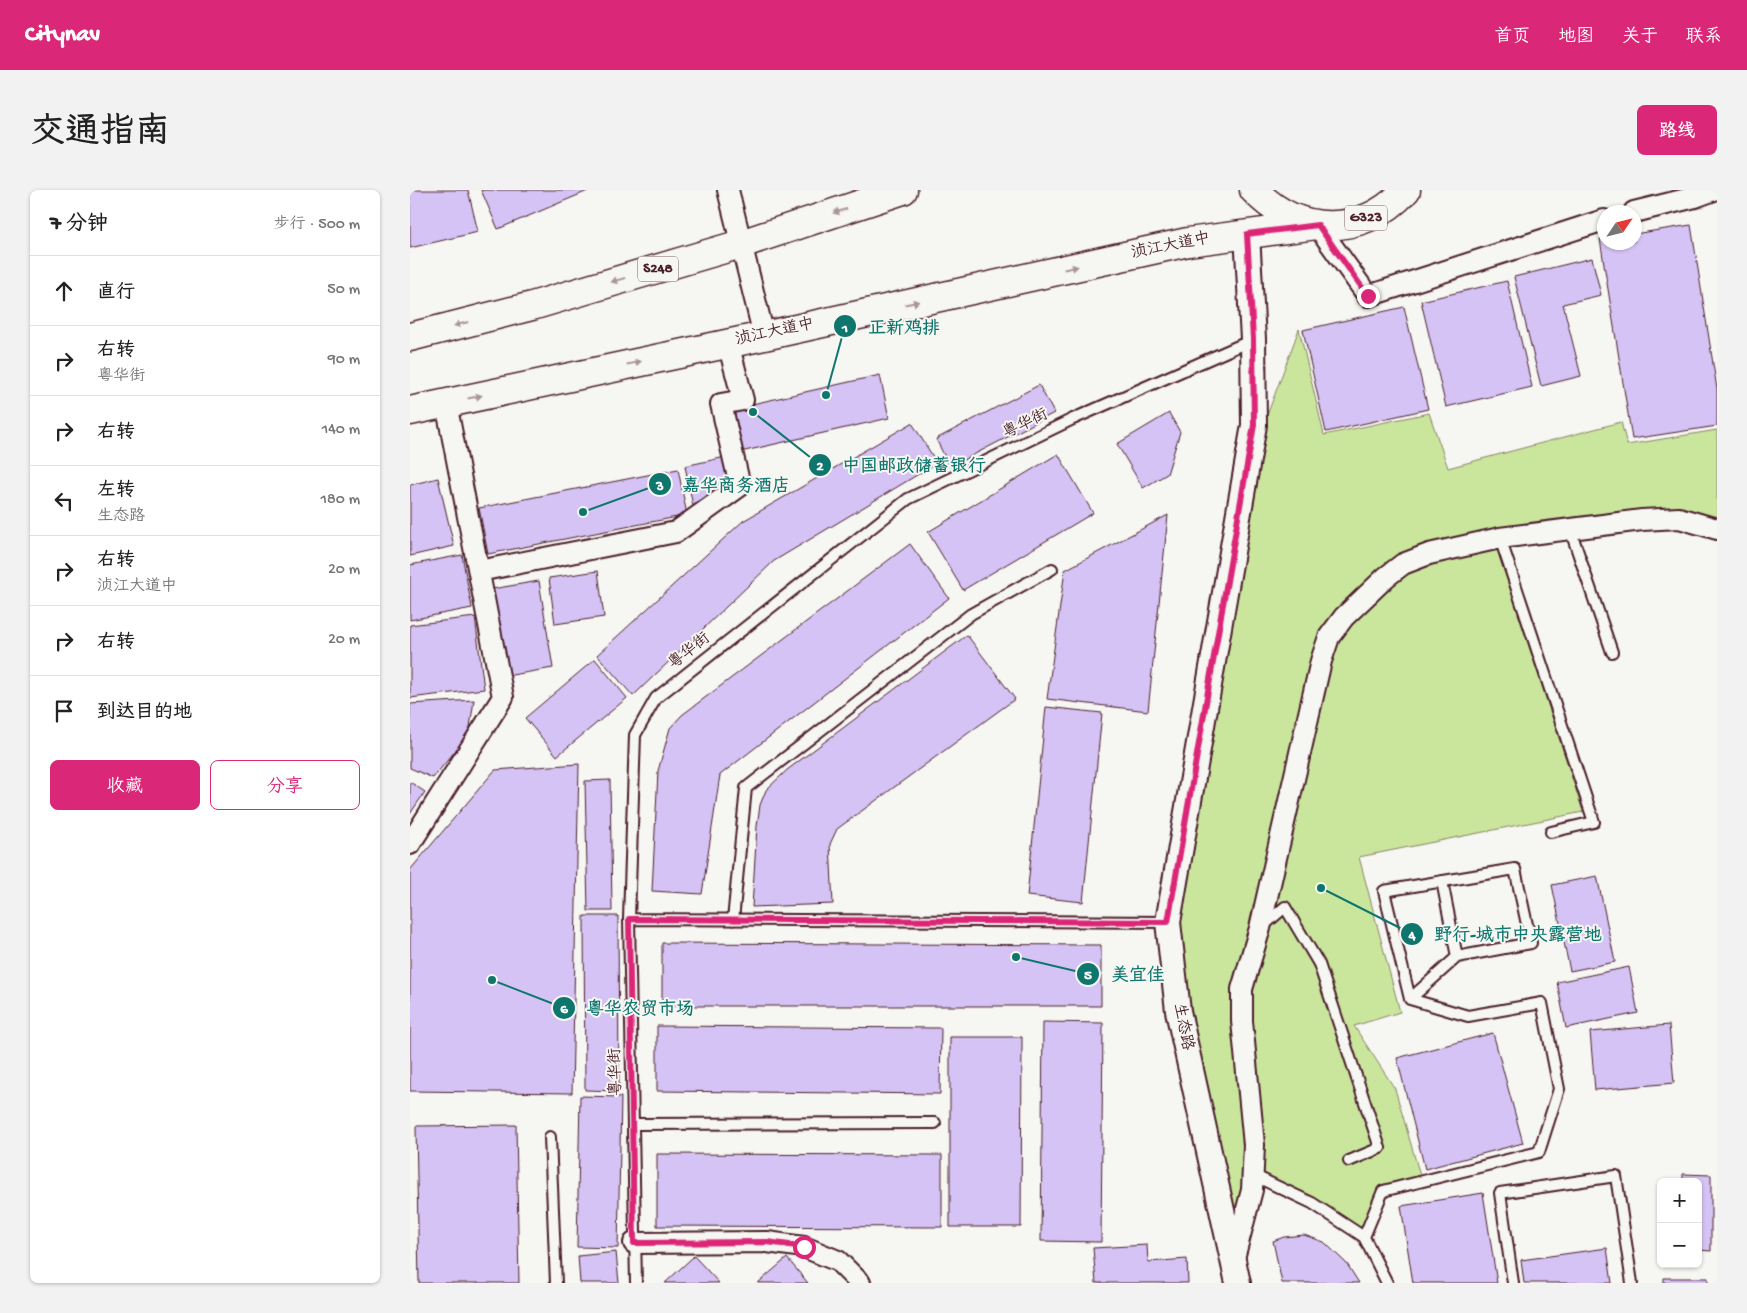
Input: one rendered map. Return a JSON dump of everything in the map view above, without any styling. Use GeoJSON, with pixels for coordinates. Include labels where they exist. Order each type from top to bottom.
{"type":"FeatureCollection","features":[{"type":"Feature","properties":{"kind":"main road","name":"S248"},"geometry":{"type":"LineString","coordinates":[[410,337],[532,306],[741,244],[902,190]]}},
{"type":"Feature","properties":{"kind":"main road","name":"G323"},"geometry":{"type":"LineString","coordinates":[[1254,190],[1264,201],[1281,212],[1298,220],[1318,225],[1356,222],[1374,215],[1391,204],[1406,190]]}},
{"type":"Feature","properties":{"kind":"main road","name":"浈江大道中"},"geometry":{"type":"LineString","coordinates":[[410,411],[764,336],[1188,242],[1318,225]]}},
{"type":"Feature","properties":{"kind":"street"},"geometry":{"type":"LineString","coordinates":[[728,190],[764,336]]}},
{"type":"Feature","properties":{"kind":"street"},"geometry":{"type":"LineString","coordinates":[[1642,210],[1695,197],[1714,190]]}},
{"type":"Feature","properties":{"kind":"street"},"geometry":{"type":"LineString","coordinates":[[1318,225],[1368,296],[1597,222]]}},
{"type":"Feature","properties":{"kind":"street","name":"生态路"},"geometry":{"type":"LineString","coordinates":[[1236,1273],[1178,1011],[1168,922],[1254,425],[1253,339],[1247,234]]}},
{"type":"Feature","properties":{"kind":"street"},"geometry":{"type":"LineString","coordinates":[[479,571],[676,532],[740,486],[721,404],[743,400],[728,343]]}},
{"type":"Feature","properties":{"kind":"street"},"geometry":{"type":"LineString","coordinates":[[410,844],[503,697],[446,403]]}},
{"type":"Feature","properties":{"kind":"street"},"geometry":{"type":"LineString","coordinates":[[1236,1273],[1252,1190],[1254,1145],[1242,1021],[1242,989],[1260,928],[1321,662],[1329,637],[1344,617],[1386,577],[1403,564],[1429,554],[1500,538],[1642,520],[1679,518],[1717,529]]}},
{"type":"Feature","properties":{"kind":"street"},"geometry":{"type":"LineString","coordinates":[[634,1243],[767,1242],[804,1247],[838,1261],[860,1283]]}},
{"type":"Feature","properties":{"kind":"lane","name":"粤华街"},"geometry":{"type":"LineString","coordinates":[[636,1283],[629,919],[635,735],[656,698],[908,499],[1073,419],[1253,339]]}},
{"type":"Feature","properties":{"kind":"lane"},"geometry":{"type":"LineString","coordinates":[[1570,529],[1612,652]]}},
{"type":"Feature","properties":{"kind":"lane"},"geometry":{"type":"LineString","coordinates":[[1500,538],[1594,822],[1551,832]]}},
{"type":"Feature","properties":{"kind":"lane"},"geometry":{"type":"LineString","coordinates":[[733,920],[746,788],[971,614],[1052,569]]}},
{"type":"Feature","properties":{"kind":"lane"},"geometry":{"type":"LineString","coordinates":[[1515,869],[1531,943],[1457,957],[1410,1000],[1384,891],[1515,869]]}},
{"type":"Feature","properties":{"kind":"lane"},"geometry":{"type":"LineString","coordinates":[[1442,881],[1457,957]]}},
{"type":"Feature","properties":{"kind":"lane"},"geometry":{"type":"LineString","coordinates":[[1260,928],[1285,907],[1319,964],[1380,1148],[1349,1161]]}},
{"type":"Feature","properties":{"kind":"lane"},"geometry":{"type":"LineString","coordinates":[[629,919],[1168,922]]}},
{"type":"Feature","properties":{"kind":"lane"},"geometry":{"type":"LineString","coordinates":[[1364,1237],[1384,1191],[1539,1152],[1559,1089],[1542,1004],[1468,1016],[1410,1000]]}},
{"type":"Feature","properties":{"kind":"lane"},"geometry":{"type":"LineString","coordinates":[[633,1124],[935,1123]]}},
{"type":"Feature","properties":{"kind":"lane"},"geometry":{"type":"LineString","coordinates":[[550,1137],[556,1283]]}},
{"type":"Feature","properties":{"kind":"lane"},"geometry":{"type":"LineString","coordinates":[[1253,1175],[1312,1203],[1364,1237],[1387,1283]]}},
{"type":"Feature","properties":{"kind":"lane"},"geometry":{"type":"LineString","coordinates":[[1513,1283],[1500,1193],[1616,1176],[1632,1283]]}},
{"type":"Feature","properties":{"kind":"green space"},"geometry":{"type":"Polygon","coordinates":[[[1299,329],[1324,435],[1429,413],[1448,468],[1621,422],[1627,445],[1717,430],[1717,523],[1428,547],[1339,615],[1235,988],[1248,1144],[1245,1176],[1234,1230],[1184,1011],[1175,921],[1262,429],[1299,329]]]}},
{"type":"Feature","properties":{"kind":"green space"},"geometry":{"type":"Polygon","coordinates":[[[1497,548],[1583,812],[1359,857],[1400,1012],[1354,1026],[1395,1089],[1421,1179],[1382,1189],[1363,1233],[1255,1175],[1244,1021],[1326,664],[1347,622],[1409,572],[1430,562],[1497,548]]]}},
{"type":"Feature","properties":{"kind":"building"},"geometry":{"type":"Polygon","coordinates":[[[410,190],[468,190],[478,232],[410,248],[410,190]]]}},
{"type":"Feature","properties":{"kind":"building"},"geometry":{"type":"Polygon","coordinates":[[[481,190],[590,190],[498,229],[481,190]]]}},
{"type":"Feature","properties":{"kind":"building"},"geometry":{"type":"Polygon","coordinates":[[[1691,225],[1717,389],[1717,426],[1632,439],[1602,250],[1642,250],[1642,233],[1691,225]]]}},
{"type":"Feature","properties":{"kind":"building"},"geometry":{"type":"Polygon","coordinates":[[[1592,258],[1601,295],[1563,304],[1581,376],[1541,386],[1514,277],[1592,258]]]}},
{"type":"Feature","properties":{"kind":"building"},"geometry":{"type":"Polygon","coordinates":[[[1507,281],[1532,387],[1446,407],[1421,301],[1507,281]]]}},
{"type":"Feature","properties":{"kind":"building"},"geometry":{"type":"Polygon","coordinates":[[[1404,307],[1428,409],[1326,432],[1303,330],[1404,307]]]}},
{"type":"Feature","properties":{"kind":"building"},"geometry":{"type":"Polygon","coordinates":[[[880,375],[889,418],[736,453],[726,410],[880,375]]]}},
{"type":"Feature","properties":{"kind":"building"},"geometry":{"type":"Polygon","coordinates":[[[1039,385],[1054,413],[950,467],[936,439],[1039,385]]]}},
{"type":"Feature","properties":{"kind":"building"},"geometry":{"type":"Polygon","coordinates":[[[1169,413],[1180,432],[1167,474],[1143,488],[1117,444],[1169,413]]]}},
{"type":"Feature","properties":{"kind":"building"},"geometry":{"type":"Polygon","coordinates":[[[912,423],[937,463],[774,561],[633,696],[597,655],[743,521],[912,423]]]}},
{"type":"Feature","properties":{"kind":"building"},"geometry":{"type":"Polygon","coordinates":[[[1058,454],[1093,513],[963,590],[928,532],[1058,454]]]}},
{"type":"Feature","properties":{"kind":"building"},"geometry":{"type":"Polygon","coordinates":[[[730,456],[736,482],[694,511],[685,466],[730,456]]]}},
{"type":"Feature","properties":{"kind":"building"},"geometry":{"type":"Polygon","coordinates":[[[678,469],[687,515],[488,554],[479,508],[678,469]]]}},
{"type":"Feature","properties":{"kind":"building"},"geometry":{"type":"Polygon","coordinates":[[[438,478],[454,546],[410,556],[410,485],[438,478]]]}},
{"type":"Feature","properties":{"kind":"building"},"geometry":{"type":"Polygon","coordinates":[[[1168,515],[1148,711],[1047,699],[1065,570],[1168,515]]]}},
{"type":"Feature","properties":{"kind":"building"},"geometry":{"type":"Polygon","coordinates":[[[910,544],[949,598],[720,775],[702,894],[652,891],[658,771],[670,728],[682,715],[910,544]]]}},
{"type":"Feature","properties":{"kind":"building"},"geometry":{"type":"Polygon","coordinates":[[[462,555],[472,608],[410,620],[410,565],[462,555]]]}},
{"type":"Feature","properties":{"kind":"building"},"geometry":{"type":"Polygon","coordinates":[[[598,571],[604,617],[555,624],[549,578],[598,571]]]}},
{"type":"Feature","properties":{"kind":"building"},"geometry":{"type":"Polygon","coordinates":[[[539,581],[553,668],[506,676],[492,589],[539,581]]]}},
{"type":"Feature","properties":{"kind":"building"},"geometry":{"type":"Polygon","coordinates":[[[475,617],[484,689],[410,698],[410,625],[475,617]]]}},
{"type":"Feature","properties":{"kind":"building"},"geometry":{"type":"Polygon","coordinates":[[[967,635],[1015,699],[837,829],[830,844],[833,904],[752,907],[757,826],[760,805],[766,790],[787,770],[967,635]]]}},
{"type":"Feature","properties":{"kind":"building"},"geometry":{"type":"Polygon","coordinates":[[[595,659],[627,698],[557,756],[525,718],[595,659]]]}},
{"type":"Feature","properties":{"kind":"building"},"geometry":{"type":"Polygon","coordinates":[[[474,700],[469,734],[433,778],[410,768],[410,704],[474,700]]]}},
{"type":"Feature","properties":{"kind":"building"},"geometry":{"type":"Polygon","coordinates":[[[1046,707],[1102,713],[1083,902],[1027,896],[1046,707]]]}},
{"type":"Feature","properties":{"kind":"building"},"geometry":{"type":"Polygon","coordinates":[[[579,764],[572,1093],[410,1091],[410,870],[495,770],[579,764]]]}},
{"type":"Feature","properties":{"kind":"building"},"geometry":{"type":"Polygon","coordinates":[[[610,780],[612,911],[588,911],[585,781],[610,780]]]}},
{"type":"Feature","properties":{"kind":"building"},"geometry":{"type":"Polygon","coordinates":[[[410,782],[425,792],[410,814],[410,782]]]}},
{"type":"Feature","properties":{"kind":"building"},"geometry":{"type":"Polygon","coordinates":[[[1597,876],[1615,962],[1570,971],[1552,885],[1597,876]]]}},
{"type":"Feature","properties":{"kind":"building"},"geometry":{"type":"Polygon","coordinates":[[[584,916],[618,916],[619,1091],[585,1090],[584,916]]]}},
{"type":"Feature","properties":{"kind":"building"},"geometry":{"type":"Polygon","coordinates":[[[662,943],[1101,945],[1101,1006],[662,1006],[662,943]]]}},
{"type":"Feature","properties":{"kind":"building"},"geometry":{"type":"Polygon","coordinates":[[[1629,967],[1638,1013],[1566,1028],[1557,982],[1629,967]]]}},
{"type":"Feature","properties":{"kind":"building"},"geometry":{"type":"Polygon","coordinates":[[[1043,1022],[1103,1023],[1101,1242],[1041,1241],[1043,1022]]]}},
{"type":"Feature","properties":{"kind":"building"},"geometry":{"type":"Polygon","coordinates":[[[1669,1025],[1674,1083],[1595,1090],[1590,1032],[1669,1025]]]}},
{"type":"Feature","properties":{"kind":"building"},"geometry":{"type":"Polygon","coordinates":[[[657,1026],[941,1028],[940,1094],[657,1091],[657,1026]]]}},
{"type":"Feature","properties":{"kind":"building"},"geometry":{"type":"Polygon","coordinates":[[[1493,1033],[1523,1143],[1425,1169],[1397,1058],[1493,1033]]]}},
{"type":"Feature","properties":{"kind":"building"},"geometry":{"type":"Polygon","coordinates":[[[950,1037],[1022,1037],[1021,1227],[950,1227],[950,1037]]]}},
{"type":"Feature","properties":{"kind":"building"},"geometry":{"type":"Polygon","coordinates":[[[580,1096],[621,1097],[618,1248],[577,1247],[580,1096]]]}},
{"type":"Feature","properties":{"kind":"building"},"geometry":{"type":"Polygon","coordinates":[[[516,1125],[519,1283],[419,1283],[416,1126],[516,1125]]]}},
{"type":"Feature","properties":{"kind":"building"},"geometry":{"type":"Polygon","coordinates":[[[657,1154],[942,1155],[942,1227],[657,1226],[657,1154]]]}},
{"type":"Feature","properties":{"kind":"building"},"geometry":{"type":"Polygon","coordinates":[[[1683,1174],[1711,1175],[1711,1251],[1702,1250],[1702,1178],[1683,1178],[1683,1174]]]}},
{"type":"Feature","properties":{"kind":"building"},"geometry":{"type":"Polygon","coordinates":[[[1483,1193],[1497,1283],[1413,1283],[1401,1206],[1483,1193]]]}},
{"type":"Feature","properties":{"kind":"building"},"geometry":{"type":"Polygon","coordinates":[[[1304,1235],[1324,1242],[1347,1264],[1359,1283],[1282,1283],[1273,1241],[1284,1237],[1304,1235]]]}},
{"type":"Feature","properties":{"kind":"building"},"geometry":{"type":"Polygon","coordinates":[[[1147,1245],[1148,1262],[1187,1259],[1188,1283],[1096,1283],[1093,1248],[1147,1245]]]}},
{"type":"Feature","properties":{"kind":"building"},"geometry":{"type":"Polygon","coordinates":[[[1607,1248],[1612,1283],[1524,1283],[1521,1260],[1607,1248]]]}},
{"type":"Feature","properties":{"kind":"building"},"geometry":{"type":"Polygon","coordinates":[[[616,1252],[619,1283],[580,1283],[578,1256],[616,1252]]]}},
{"type":"Feature","properties":{"kind":"building"},"geometry":{"type":"Polygon","coordinates":[[[694,1256],[719,1283],[665,1283],[694,1256]]]}},
{"type":"Feature","properties":{"kind":"building"},"geometry":{"type":"Polygon","coordinates":[[[787,1258],[808,1283],[758,1283],[787,1258]]]}},
{"type":"Feature","properties":{"kind":"building"},"geometry":{"type":"Polygon","coordinates":[[[1664,1278],[1708,1278],[1708,1283],[1664,1283],[1664,1278]]]}},
{"type":"Feature","properties":{"kind":"place","name":"正新鸡排"},"geometry":{"type":"Point","coordinates":[826,395]}},
{"type":"Feature","properties":{"kind":"place","name":"中国邮政储蓄银行"},"geometry":{"type":"Point","coordinates":[753,412]}},
{"type":"Feature","properties":{"kind":"place","name":"嘉华商务酒店"},"geometry":{"type":"Point","coordinates":[583,512]}},
{"type":"Feature","properties":{"kind":"place","name":"野行-城市中央露营地"},"geometry":{"type":"Point","coordinates":[1321,888]}},
{"type":"Feature","properties":{"kind":"place","name":"美宜佳"},"geometry":{"type":"Point","coordinates":[1016,957]}},
{"type":"Feature","properties":{"kind":"place","name":"粤华农贸市场"},"geometry":{"type":"Point","coordinates":[492,980]}},
{"type":"Feature","properties":{"kind":"route"},"geometry":{"type":"LineString","coordinates":[[804,1247],[767,1242],[634,1243],[629,919],[1168,922],[1254,425],[1253,339],[1247,234],[1318,225],[1368,296]]}}]}
